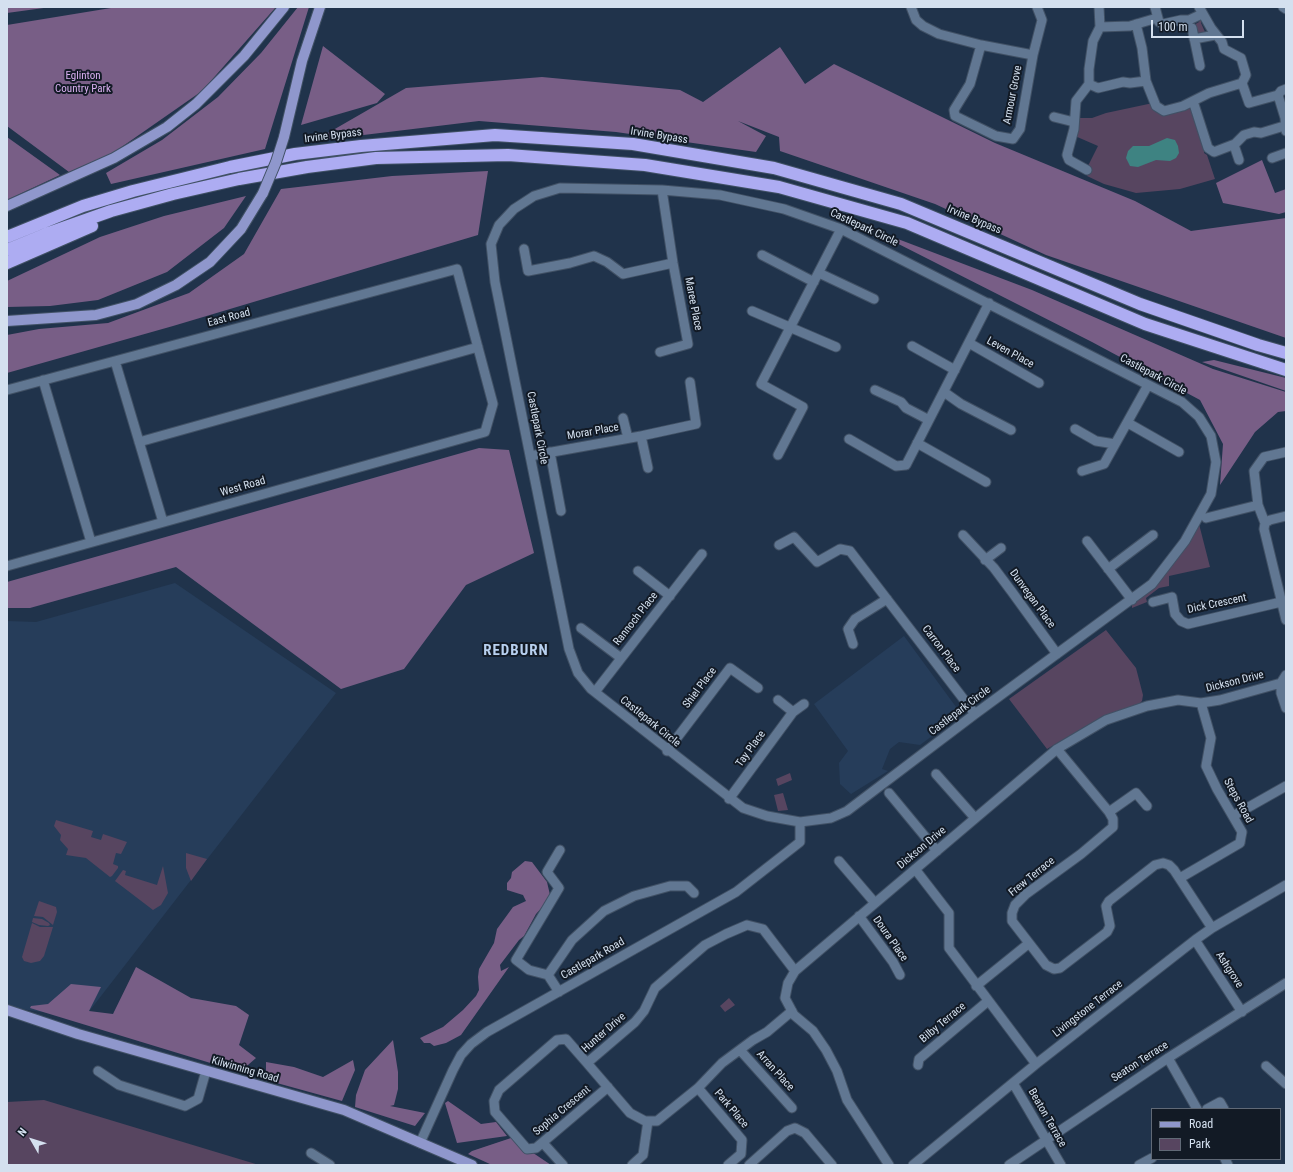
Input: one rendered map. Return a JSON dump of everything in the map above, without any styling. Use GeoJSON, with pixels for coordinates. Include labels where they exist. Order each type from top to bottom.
{"type":"FeatureCollection","features":[{"type":"Feature","properties":{"kind":"highway","name":"Irvine Bypass"},"geometry":{"type":"LineString","coordinates":[[7,237],[83,206],[133,191],[230,167],[295,154],[361,146],[495,135],[633,144],[774,168],[901,204],[1140,304],[1258,346],[1286,353]]}},
{"type":"Feature","properties":{"kind":"highway"},"geometry":{"type":"LineString","coordinates":[[7,250],[46,234],[111,211],[173,194],[292,169],[376,158],[508,155],[653,166],[779,187],[907,223],[1145,324],[1286,370]]}},
{"type":"Feature","properties":{"kind":"highway"},"geometry":{"type":"LineString","coordinates":[[7,263],[115,216],[173,194]]}},
{"type":"Feature","properties":{"kind":"highway"},"geometry":{"type":"LineString","coordinates":[[7,228],[29,219],[83,206]]}},
{"type":"Feature","properties":{"kind":"main road"},"geometry":{"type":"LineString","coordinates":[[7,206],[114,158],[167,127],[196,104],[244,56],[284,7]]}},
{"type":"Feature","properties":{"kind":"main road"},"geometry":{"type":"LineString","coordinates":[[7,321],[96,315],[137,304],[170,288],[210,262],[241,229],[262,193],[276,162],[284,137],[302,61],[320,7]]}},
{"type":"Feature","properties":{"kind":"main road","name":"Kilwinning Road"},"geometry":{"type":"LineString","coordinates":[[7,1010],[78,1034],[344,1110],[420,1143],[457,1162],[472,1165]]}},
{"type":"Feature","properties":{"kind":"street"},"geometry":{"type":"LineString","coordinates":[[911,7],[916,20],[923,26],[939,34],[981,46]]}},
{"type":"Feature","properties":{"kind":"street"},"geometry":{"type":"LineString","coordinates":[[1033,55],[1042,20],[1037,7]]}},
{"type":"Feature","properties":{"kind":"street"},"geometry":{"type":"LineString","coordinates":[[1087,170],[1067,157],[1074,122],[1076,101],[1089,84],[1089,69],[1093,41],[1100,27],[1099,7]]}},
{"type":"Feature","properties":{"kind":"street"},"geometry":{"type":"LineString","coordinates":[[1136,24],[1142,48],[1146,81],[1156,106],[1164,111],[1203,98],[1209,93],[1242,83],[1246,75],[1241,58],[1224,49],[1222,42],[1215,35],[1200,10],[1189,20],[1180,20],[1163,24],[1157,18],[1155,7]]}},
{"type":"Feature","properties":{"kind":"street"},"geometry":{"type":"LineString","coordinates":[[1100,27],[1136,24],[1157,18]]}},
{"type":"Feature","properties":{"kind":"street"},"geometry":{"type":"LineString","coordinates":[[1192,28],[1200,66]]}},
{"type":"Feature","properties":{"kind":"street"},"geometry":{"type":"LineString","coordinates":[[1194,39],[1215,35]]}},
{"type":"Feature","properties":{"kind":"street","name":"Armour Grove"},"geometry":{"type":"LineString","coordinates":[[981,46],[1033,55],[1020,129],[1013,139],[996,136],[955,116],[954,110],[970,84],[981,46]]}},
{"type":"Feature","properties":{"kind":"street"},"geometry":{"type":"LineString","coordinates":[[1089,84],[1098,88],[1123,82],[1146,81]]}},
{"type":"Feature","properties":{"kind":"street"},"geometry":{"type":"LineString","coordinates":[[1192,101],[1208,148],[1214,152],[1234,145],[1244,135],[1254,132],[1261,133],[1285,129],[1282,92],[1249,102],[1242,83]]}},
{"type":"Feature","properties":{"kind":"street"},"geometry":{"type":"LineString","coordinates":[[1054,117],[1074,122]]}},
{"type":"Feature","properties":{"kind":"street"},"geometry":{"type":"LineString","coordinates":[[1234,145],[1239,160]]}},
{"type":"Feature","properties":{"kind":"street"},"geometry":{"type":"LineString","coordinates":[[1272,158],[1286,152]]}},
{"type":"Feature","properties":{"kind":"street","name":"Castlepark Circle"},"geometry":{"type":"LineString","coordinates":[[560,188],[662,190],[720,195],[784,209],[841,229],[1182,402],[1199,417],[1211,436],[1216,462],[1211,494],[1185,541],[1152,584],[975,714],[847,811],[831,818],[800,822],[767,816],[743,808],[729,799],[595,692],[578,673],[569,649],[495,282],[491,244],[499,224],[514,209],[534,196],[560,188]]}},
{"type":"Feature","properties":{"kind":"street","name":"Maree Place"},"geometry":{"type":"LineString","coordinates":[[660,352],[688,344],[673,263],[662,190]]}},
{"type":"Feature","properties":{"kind":"street"},"geometry":{"type":"LineString","coordinates":[[778,455],[804,407],[761,384],[841,229]]}},
{"type":"Feature","properties":{"kind":"street"},"geometry":{"type":"LineString","coordinates":[[524,249],[528,270],[570,263],[594,256],[607,262],[623,274],[673,263]]}},
{"type":"Feature","properties":{"kind":"street"},"geometry":{"type":"LineString","coordinates":[[762,255],[814,282]]}},
{"type":"Feature","properties":{"kind":"street","name":"East Road"},"geometry":{"type":"LineString","coordinates":[[7,390],[457,269],[478,347]]}},
{"type":"Feature","properties":{"kind":"street"},"geometry":{"type":"LineString","coordinates":[[819,273],[874,299]]}},
{"type":"Feature","properties":{"kind":"street","name":"Leven Place"},"geometry":{"type":"LineString","coordinates":[[849,438],[896,466],[906,464],[989,303]]}},
{"type":"Feature","properties":{"kind":"street"},"geometry":{"type":"LineString","coordinates":[[752,311],[836,347]]}},
{"type":"Feature","properties":{"kind":"street","name":"Leven Place"},"geometry":{"type":"LineString","coordinates":[[969,343],[1039,383]]}},
{"type":"Feature","properties":{"kind":"street"},"geometry":{"type":"LineString","coordinates":[[912,346],[955,370]]}},
{"type":"Feature","properties":{"kind":"street"},"geometry":{"type":"LineString","coordinates":[[139,442],[478,347]]}},
{"type":"Feature","properties":{"kind":"street","name":"West Road"},"geometry":{"type":"LineString","coordinates":[[7,566],[485,432],[493,404],[478,347]]}},
{"type":"Feature","properties":{"kind":"street"},"geometry":{"type":"LineString","coordinates":[[115,361],[163,522]]}},
{"type":"Feature","properties":{"kind":"street"},"geometry":{"type":"LineString","coordinates":[[43,380],[91,542]]}},
{"type":"Feature","properties":{"kind":"street","name":"Morar Place"},"geometry":{"type":"LineString","coordinates":[[530,456],[641,436],[696,424],[690,382]]}},
{"type":"Feature","properties":{"kind":"street"},"geometry":{"type":"LineString","coordinates":[[1082,471],[1104,464],[1148,385]]}},
{"type":"Feature","properties":{"kind":"street"},"geometry":{"type":"LineString","coordinates":[[875,390],[901,402],[906,408],[929,420]]}},
{"type":"Feature","properties":{"kind":"street"},"geometry":{"type":"LineString","coordinates":[[944,392],[961,404],[1011,430]]}},
{"type":"Feature","properties":{"kind":"street"},"geometry":{"type":"LineString","coordinates":[[623,418],[628,438]]}},
{"type":"Feature","properties":{"kind":"street"},"geometry":{"type":"LineString","coordinates":[[1128,423],[1179,452]]}},
{"type":"Feature","properties":{"kind":"street"},"geometry":{"type":"LineString","coordinates":[[1075,429],[1096,441],[1115,444]]}},
{"type":"Feature","properties":{"kind":"street"},"geometry":{"type":"LineString","coordinates":[[641,436],[648,468]]}},
{"type":"Feature","properties":{"kind":"street"},"geometry":{"type":"LineString","coordinates":[[917,443],[986,482]]}},
{"type":"Feature","properties":{"kind":"street"},"geometry":{"type":"LineString","coordinates":[[550,452],[561,511]]}},
{"type":"Feature","properties":{"kind":"street"},"geometry":{"type":"LineString","coordinates":[[1286,452],[1264,457],[1254,471],[1258,505],[1265,523],[1264,529],[1286,620]]}},
{"type":"Feature","properties":{"kind":"street"},"geometry":{"type":"LineString","coordinates":[[1206,518],[1258,505]]}},
{"type":"Feature","properties":{"kind":"street"},"geometry":{"type":"LineString","coordinates":[[1265,523],[1286,516]]}},
{"type":"Feature","properties":{"kind":"street","name":"Dunvegan Place"},"geometry":{"type":"LineString","coordinates":[[963,535],[1012,592],[1057,654]]}},
{"type":"Feature","properties":{"kind":"street"},"geometry":{"type":"LineString","coordinates":[[1108,569],[1153,535]]}},
{"type":"Feature","properties":{"kind":"street","name":"Carron Place"},"geometry":{"type":"LineString","coordinates":[[779,545],[794,537],[817,562],[840,549],[850,551],[975,714]]}},
{"type":"Feature","properties":{"kind":"street"},"geometry":{"type":"LineString","coordinates":[[1087,541],[1132,600]]}},
{"type":"Feature","properties":{"kind":"street"},"geometry":{"type":"LineString","coordinates":[[985,560],[1001,548]]}},
{"type":"Feature","properties":{"kind":"street","name":"Rannoch Place"},"geometry":{"type":"LineString","coordinates":[[595,692],[702,554]]}},
{"type":"Feature","properties":{"kind":"street","name":"Rannoch Place"},"geometry":{"type":"LineString","coordinates":[[638,572],[670,596]]}},
{"type":"Feature","properties":{"kind":"street","name":"Dick Crescent"},"geometry":{"type":"LineString","coordinates":[[1153,602],[1172,597],[1175,614],[1181,621],[1188,624],[1281,602]]}},
{"type":"Feature","properties":{"kind":"street"},"geometry":{"type":"LineString","coordinates":[[853,644],[848,629],[855,619],[887,599]]}},
{"type":"Feature","properties":{"kind":"street","name":"Rannoch Place"},"geometry":{"type":"LineString","coordinates":[[581,628],[622,658]]}},
{"type":"Feature","properties":{"kind":"street","name":"Shiel Place"},"geometry":{"type":"LineString","coordinates":[[668,751],[730,668],[758,688]]}},
{"type":"Feature","properties":{"kind":"street"},"geometry":{"type":"LineString","coordinates":[[1286,675],[1281,683],[1281,693],[1286,708]]}},
{"type":"Feature","properties":{"kind":"street","name":"Dickson Drive"},"geometry":{"type":"LineString","coordinates":[[889,1165],[847,1100],[837,1071],[826,1050],[813,1031],[792,1011],[785,998],[788,982],[795,971],[1057,749],[1106,720],[1147,706],[1178,700],[1201,703],[1220,700],[1281,683]]}},
{"type":"Feature","properties":{"kind":"street"},"geometry":{"type":"LineString","coordinates":[[778,700],[793,712]]}},
{"type":"Feature","properties":{"kind":"street","name":"Steps Road"},"geometry":{"type":"LineString","coordinates":[[1180,878],[1240,843],[1242,832],[1216,789],[1206,766],[1211,738],[1201,703]]}},
{"type":"Feature","properties":{"kind":"street","name":"Tay Place"},"geometry":{"type":"LineString","coordinates":[[729,799],[793,712],[804,704]]}},
{"type":"Feature","properties":{"kind":"street"},"geometry":{"type":"LineString","coordinates":[[1057,749],[1109,812],[1136,794],[1147,806]]}},
{"type":"Feature","properties":{"kind":"street"},"geometry":{"type":"LineString","coordinates":[[936,774],[975,818]]}},
{"type":"Feature","properties":{"kind":"street"},"geometry":{"type":"LineString","coordinates":[[1233,816],[1286,786]]}},
{"type":"Feature","properties":{"kind":"street"},"geometry":{"type":"LineString","coordinates":[[889,793],[937,851]]}},
{"type":"Feature","properties":{"kind":"street","name":"Frew Terrace"},"geometry":{"type":"LineString","coordinates":[[1109,812],[1113,819],[1113,827],[1081,854],[1026,894],[1015,905],[1012,913],[1012,921],[1028,944],[1046,965],[1054,968],[1060,968],[1107,932],[1110,926],[1106,906],[1109,901],[1154,865],[1163,863],[1169,865],[1180,878],[1212,928]]}},
{"type":"Feature","properties":{"kind":"street","name":"Castlepark Road"},"geometry":{"type":"LineString","coordinates":[[420,1143],[453,1070],[461,1055],[471,1044],[487,1032],[736,892],[788,853],[800,842],[800,822]]}},
{"type":"Feature","properties":{"kind":"street"},"geometry":{"type":"LineString","coordinates":[[559,992],[548,975],[529,970],[516,960],[559,888],[547,872],[560,850]]}},
{"type":"Feature","properties":{"kind":"street"},"geometry":{"type":"LineString","coordinates":[[839,861],[875,903]]}},
{"type":"Feature","properties":{"kind":"street"},"geometry":{"type":"LineString","coordinates":[[915,869],[949,913],[949,948],[1036,1064]]}},
{"type":"Feature","properties":{"kind":"street","name":"Livingstone Terrace"},"geometry":{"type":"LineString","coordinates":[[913,1165],[1036,1064],[1195,940],[1212,928],[1286,885]]}},
{"type":"Feature","properties":{"kind":"street"},"geometry":{"type":"LineString","coordinates":[[548,975],[572,940],[604,911],[634,896],[670,886],[687,886],[694,893]]}},
{"type":"Feature","properties":{"kind":"street","name":"Doura Place"},"geometry":{"type":"LineString","coordinates":[[859,916],[900,975]]}},
{"type":"Feature","properties":{"kind":"street","name":"Hunter Drive"},"geometry":{"type":"LineString","coordinates":[[648,1121],[630,1113],[587,1063],[636,1022],[644,1011],[655,988],[705,945],[747,925],[763,929],[795,971]]}},
{"type":"Feature","properties":{"kind":"street","name":"Ashgrove"},"geometry":{"type":"LineString","coordinates":[[1195,940],[1242,1012]]}},
{"type":"Feature","properties":{"kind":"street"},"geometry":{"type":"LineString","coordinates":[[976,986],[1028,944]]}},
{"type":"Feature","properties":{"kind":"street","name":"Seaton Terrace"},"geometry":{"type":"LineString","coordinates":[[1009,1165],[1168,1058],[1286,983]]}},
{"type":"Feature","properties":{"kind":"street","name":"Bilby Terrace"},"geometry":{"type":"LineString","coordinates":[[918,1065],[919,1059],[988,1001]]}},
{"type":"Feature","properties":{"kind":"street"},"geometry":{"type":"LineString","coordinates":[[632,1165],[643,1155],[648,1121],[657,1121],[698,1088],[722,1063],[767,1032],[792,1011]]}},
{"type":"Feature","properties":{"kind":"street","name":"Sophia Crescent"},"geometry":{"type":"LineString","coordinates":[[587,1063],[566,1038],[557,1040],[499,1090],[494,1101],[495,1112],[527,1149],[536,1148],[608,1087]]}},
{"type":"Feature","properties":{"kind":"street","name":"Arran Place"},"geometry":{"type":"LineString","coordinates":[[740,1050],[792,1108]]}},
{"type":"Feature","properties":{"kind":"street"},"geometry":{"type":"LineString","coordinates":[[1168,1058],[1197,1108]]}},
{"type":"Feature","properties":{"kind":"street"},"geometry":{"type":"LineString","coordinates":[[1266,1066],[1286,1084]]}},
{"type":"Feature","properties":{"kind":"street"},"geometry":{"type":"LineString","coordinates":[[98,1071],[119,1085],[185,1106],[198,1099],[206,1071]]}},
{"type":"Feature","properties":{"kind":"street","name":"Beaton Terrace"},"geometry":{"type":"LineString","coordinates":[[1013,1083],[1061,1165]]}},
{"type":"Feature","properties":{"kind":"street","name":"Park Place"},"geometry":{"type":"LineString","coordinates":[[698,1088],[742,1140],[741,1154],[728,1165]]}},
{"type":"Feature","properties":{"kind":"street"},"geometry":{"type":"LineString","coordinates":[[1209,1108],[1220,1102],[1223,1108]]}},
{"type":"Feature","properties":{"kind":"street"},"geometry":{"type":"LineString","coordinates":[[749,1165],[787,1131],[795,1128],[805,1132],[832,1165]]}},
{"type":"Feature","properties":{"kind":"street"},"geometry":{"type":"LineString","coordinates":[[543,1143],[563,1165]]}},
{"type":"Feature","properties":{"kind":"street"},"geometry":{"type":"LineString","coordinates":[[311,1153],[330,1165]]}},
{"type":"Feature","properties":{"kind":"street"},"geometry":{"type":"LineString","coordinates":[[1139,1165],[1151,1159]]}},
{"type":"Feature","properties":{"kind":"shaded area"},"geometry":{"type":"Polygon","coordinates":[[[1167,138],[1175,140],[1178,146],[1179,153],[1176,158],[1170,161],[1156,160],[1138,167],[1130,166],[1126,158],[1128,151],[1133,146],[1149,146],[1167,138]]]}},
{"type":"Feature","properties":{"kind":"shaded area"},"geometry":{"type":"Polygon","coordinates":[[[175,583],[336,693],[84,1018],[7,1007],[7,621],[36,622],[175,583]]]}},
{"type":"Feature","properties":{"kind":"shaded area"},"geometry":{"type":"Polygon","coordinates":[[[904,636],[959,711],[956,718],[920,745],[899,742],[890,749],[882,769],[888,771],[851,794],[840,784],[839,763],[848,751],[814,704],[904,636]]]}},
{"type":"Feature","properties":{"kind":"green space"},"geometry":{"type":"Polygon","coordinates":[[[7,7],[51,7],[7,13],[7,7]]]}},
{"type":"Feature","properties":{"kind":"green space","name":"Eglinton Country Park"},"geometry":{"type":"Polygon","coordinates":[[[117,7],[276,7],[202,91],[113,153],[69,172],[7,126],[7,25],[117,7]]]}},
{"type":"Feature","properties":{"kind":"green space"},"geometry":{"type":"Polygon","coordinates":[[[298,7],[309,7],[265,149],[111,184],[106,173],[162,140],[218,97],[261,53],[298,7]]]}},
{"type":"Feature","properties":{"kind":"green space"},"geometry":{"type":"Polygon","coordinates":[[[1200,19],[1202,19],[1201,23],[1205,32],[1210,33],[1199,36],[1194,25],[1199,22],[1200,19]]]}},
{"type":"Feature","properties":{"kind":"green space"},"geometry":{"type":"Polygon","coordinates":[[[323,46],[385,94],[377,103],[301,125],[323,46]]]}},
{"type":"Feature","properties":{"kind":"green space"},"geometry":{"type":"Polygon","coordinates":[[[780,47],[805,84],[834,64],[995,143],[1135,201],[1191,231],[1286,218],[1286,338],[1046,255],[935,204],[780,151],[779,137],[738,121],[766,136],[756,152],[616,132],[479,121],[314,141],[406,88],[542,77],[680,90],[703,102],[780,47]]]}},
{"type":"Feature","properties":{"kind":"green space"},"geometry":{"type":"Polygon","coordinates":[[[1153,103],[1155,108],[1188,106],[1192,108],[1205,140],[1204,153],[1207,155],[1215,179],[1180,189],[1136,193],[1104,184],[1087,176],[1090,170],[1088,166],[1098,146],[1075,136],[1079,118],[1092,118],[1106,113],[1153,103]]]}},
{"type":"Feature","properties":{"kind":"green space"},"geometry":{"type":"Polygon","coordinates":[[[7,137],[60,175],[7,200],[7,137]]]}},
{"type":"Feature","properties":{"kind":"green space"},"geometry":{"type":"Polygon","coordinates":[[[1262,160],[1275,193],[1286,189],[1286,212],[1279,214],[1223,203],[1216,183],[1262,160]]]}},
{"type":"Feature","properties":{"kind":"green space"},"geometry":{"type":"Polygon","coordinates":[[[488,171],[478,235],[173,326],[7,373],[7,335],[39,329],[108,323],[189,293],[244,254],[281,189],[392,176],[488,171]]]}},
{"type":"Feature","properties":{"kind":"green space"},"geometry":{"type":"Polygon","coordinates":[[[246,196],[224,228],[167,272],[98,300],[50,306],[7,307],[7,281],[100,237],[164,216],[246,196]]]}},
{"type":"Feature","properties":{"kind":"green space"},"geometry":{"type":"Polygon","coordinates":[[[861,225],[1032,290],[1213,369],[1286,392],[1286,411],[1278,412],[1255,432],[1220,485],[1223,444],[1200,400],[1092,342],[861,225]]]}},
{"type":"Feature","properties":{"kind":"green space"},"geometry":{"type":"Polygon","coordinates":[[[1214,360],[1286,378],[1286,391],[1202,362],[1214,360]]]}},
{"type":"Feature","properties":{"kind":"green space"},"geometry":{"type":"Polygon","coordinates":[[[479,448],[509,450],[534,553],[466,585],[404,669],[341,689],[176,567],[30,608],[7,608],[7,582],[479,448]]]}},
{"type":"Feature","properties":{"kind":"green space"},"geometry":{"type":"Polygon","coordinates":[[[1199,524],[1210,567],[1169,576],[1169,586],[1159,588],[1146,598],[1147,602],[1132,608],[1132,602],[1152,590],[1174,563],[1199,524]]]}},
{"type":"Feature","properties":{"kind":"green space"},"geometry":{"type":"Polygon","coordinates":[[[1106,630],[1136,668],[1143,695],[1142,701],[1139,704],[1103,716],[1047,749],[1009,699],[1106,630]]]}},
{"type":"Feature","properties":{"kind":"green space"},"geometry":{"type":"Polygon","coordinates":[[[790,773],[792,780],[778,786],[776,779],[790,773]]]}},
{"type":"Feature","properties":{"kind":"green space"},"geometry":{"type":"Polygon","coordinates":[[[783,793],[788,810],[778,811],[774,795],[783,793]]]}},
{"type":"Feature","properties":{"kind":"green space"},"geometry":{"type":"Polygon","coordinates":[[[56,820],[93,831],[91,837],[101,840],[103,834],[127,842],[121,854],[116,853],[113,864],[118,866],[118,868],[112,876],[110,877],[86,858],[66,855],[68,849],[60,840],[61,835],[54,826],[56,820]]]}},
{"type":"Feature","properties":{"kind":"green space"},"geometry":{"type":"Polygon","coordinates":[[[186,853],[207,859],[191,881],[186,868],[186,853]]]}},
{"type":"Feature","properties":{"kind":"green space"},"geometry":{"type":"Polygon","coordinates":[[[525,861],[532,862],[547,882],[550,895],[545,904],[536,914],[524,936],[519,940],[500,965],[501,971],[509,967],[461,1035],[446,1043],[434,1046],[430,1043],[424,1043],[420,1038],[443,1027],[463,1010],[476,996],[479,990],[479,969],[494,943],[497,929],[513,907],[526,901],[523,895],[507,890],[507,883],[511,878],[512,872],[525,861]]]}},
{"type":"Feature","properties":{"kind":"green space"},"geometry":{"type":"Polygon","coordinates":[[[163,866],[168,893],[161,905],[153,910],[115,881],[123,870],[126,871],[125,875],[157,885],[163,866]]]}},
{"type":"Feature","properties":{"kind":"green space"},"geometry":{"type":"Polygon","coordinates":[[[39,901],[56,907],[57,912],[53,925],[43,917],[34,916],[39,901]]]}},
{"type":"Feature","properties":{"kind":"green space"},"geometry":{"type":"Polygon","coordinates":[[[33,918],[42,919],[50,925],[39,925],[32,922],[33,918]]]}},
{"type":"Feature","properties":{"kind":"green space"},"geometry":{"type":"Polygon","coordinates":[[[32,923],[40,927],[53,927],[44,956],[40,961],[31,963],[24,961],[22,957],[32,923]]]}},
{"type":"Feature","properties":{"kind":"green space"},"geometry":{"type":"Polygon","coordinates":[[[136,967],[191,998],[236,1006],[249,1015],[239,1045],[256,1058],[240,1072],[30,1008],[31,1006],[48,1004],[71,984],[101,987],[89,1011],[113,1014],[136,967]]]}},
{"type":"Feature","properties":{"kind":"green space"},"geometry":{"type":"Polygon","coordinates":[[[729,998],[735,1005],[725,1012],[720,1006],[729,998]]]}},
{"type":"Feature","properties":{"kind":"green space"},"geometry":{"type":"Polygon","coordinates":[[[393,1040],[398,1072],[398,1089],[394,1105],[390,1106],[425,1113],[415,1126],[355,1107],[356,1095],[365,1070],[393,1040]]]}},
{"type":"Feature","properties":{"kind":"green space"},"geometry":{"type":"Polygon","coordinates":[[[353,1060],[355,1070],[342,1101],[266,1080],[266,1062],[294,1067],[323,1077],[353,1060]]]}},
{"type":"Feature","properties":{"kind":"green space"},"geometry":{"type":"Polygon","coordinates":[[[44,1100],[259,1165],[7,1165],[7,1102],[44,1100]]]}},
{"type":"Feature","properties":{"kind":"green space"},"geometry":{"type":"Polygon","coordinates":[[[448,1101],[481,1124],[496,1122],[507,1136],[457,1143],[445,1103],[448,1101]]]}},
{"type":"Feature","properties":{"kind":"green space"},"geometry":{"type":"Polygon","coordinates":[[[511,1138],[551,1165],[492,1165],[468,1154],[472,1151],[511,1138]]]}},
{"type":"Feature","properties":{"kind":"district","name":"REDBURN"},"geometry":{"type":"Point","coordinates":[516,651]}}]}
